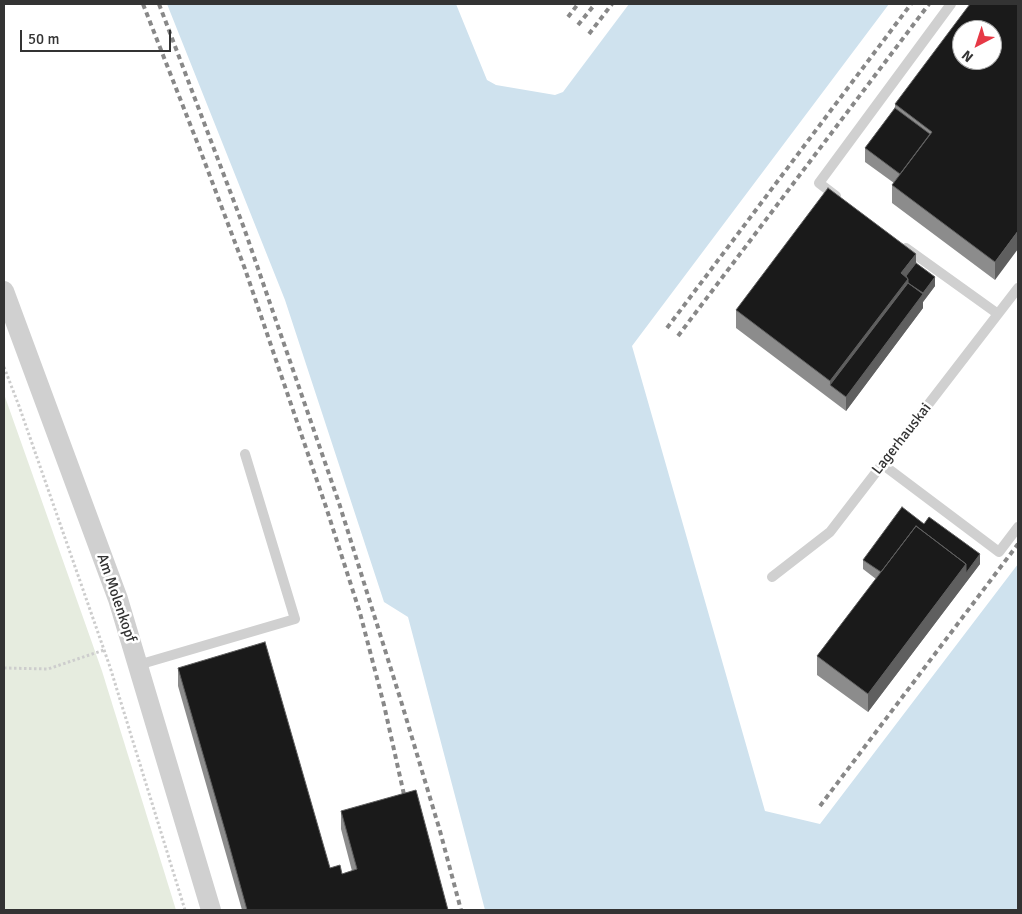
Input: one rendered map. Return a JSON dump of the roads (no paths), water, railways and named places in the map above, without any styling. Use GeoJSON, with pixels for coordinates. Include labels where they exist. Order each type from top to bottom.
{"type":"FeatureCollection","features":[{"type":"Feature","properties":{"kind":"street","name":"Am Molenkopf"},"geometry":{"type":"LineString","coordinates":[[4,291],[118,599],[212,910]]}},
{"type":"Feature","properties":{"kind":"lane"},"geometry":{"type":"LineString","coordinates":[[842,200],[819,183],[951,4]]}},
{"type":"Feature","properties":{"kind":"lane"},"geometry":{"type":"LineString","coordinates":[[895,239],[998,314]]}},
{"type":"Feature","properties":{"kind":"lane","name":"Lagerhauskai"},"geometry":{"type":"LineString","coordinates":[[772,577],[830,532],[1018,288]]}},
{"type":"Feature","properties":{"kind":"lane"},"geometry":{"type":"LineString","coordinates":[[138,665],[296,619],[245,454]]}},
{"type":"Feature","properties":{"kind":"lane"},"geometry":{"type":"LineString","coordinates":[[882,464],[999,552],[1018,527]]}},
{"type":"Feature","properties":{"kind":"water"},"geometry":{"type":"Polygon","coordinates":[[[167,4],[456,4],[487,80],[496,85],[555,95],[563,92],[629,4],[889,4],[632,346],[765,811],[820,824],[1018,564],[1018,910],[485,910],[408,617],[384,602],[285,300],[167,4]]]}},
{"type":"Feature","properties":{"kind":"railway"},"geometry":{"type":"LineString","coordinates":[[143,4],[245,269],[326,507],[360,613],[384,705],[407,808]]}},
{"type":"Feature","properties":{"kind":"railway"},"geometry":{"type":"LineString","coordinates":[[159,4],[244,228],[339,503],[440,831],[461,910]]}},
{"type":"Feature","properties":{"kind":"railway"},"geometry":{"type":"LineString","coordinates":[[568,17],[578,4]]}},
{"type":"Feature","properties":{"kind":"railway"},"geometry":{"type":"LineString","coordinates":[[578,25],[595,4]]}},
{"type":"Feature","properties":{"kind":"railway"},"geometry":{"type":"LineString","coordinates":[[589,34],[612,4]]}},
{"type":"Feature","properties":{"kind":"railway"},"geometry":{"type":"LineString","coordinates":[[667,328],[911,4]]}},
{"type":"Feature","properties":{"kind":"railway"},"geometry":{"type":"LineString","coordinates":[[678,336],[929,4]]}},
{"type":"Feature","properties":{"kind":"railway"},"geometry":{"type":"LineString","coordinates":[[820,806],[1018,544]]}}]}
